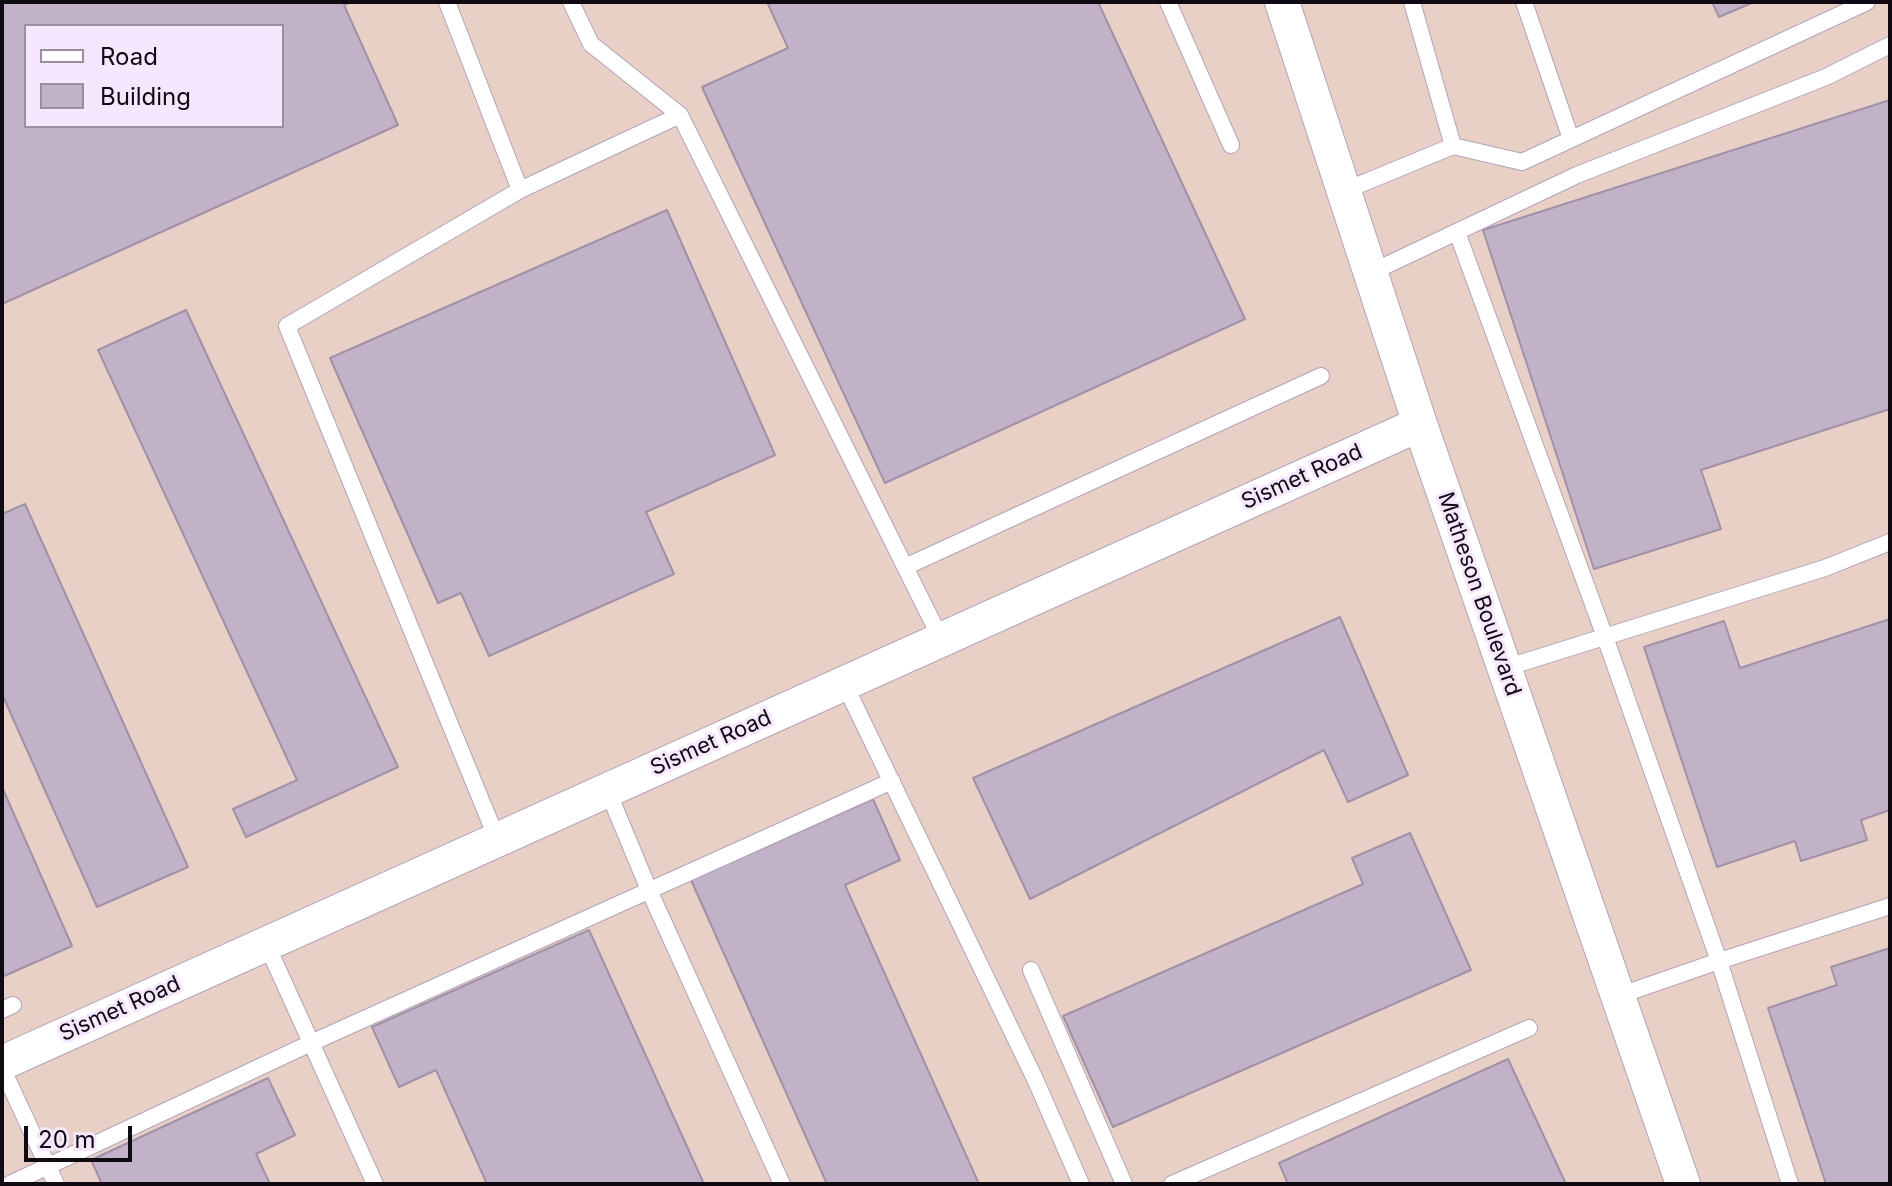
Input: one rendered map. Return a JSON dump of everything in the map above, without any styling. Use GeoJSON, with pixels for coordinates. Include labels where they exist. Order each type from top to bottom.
{"type":"FeatureCollection","features":[{"type":"Feature","properties":{"kind":"street","name":"Matheson Boulevard"},"geometry":{"type":"LineString","coordinates":[[1282,2],[1420,424],[1683,1184]]}},
{"type":"Feature","properties":{"kind":"street","name":"Sismet Road"},"geometry":{"type":"LineString","coordinates":[[2,1066],[266,943],[1420,424]]}},
{"type":"Feature","properties":{"kind":"lane"},"geometry":{"type":"LineString","coordinates":[[447,2],[520,190]]}},
{"type":"Feature","properties":{"kind":"lane"},"geometry":{"type":"LineString","coordinates":[[571,2],[591,44],[680,115],[941,639]]}},
{"type":"Feature","properties":{"kind":"lane"},"geometry":{"type":"LineString","coordinates":[[1168,2],[1231,145]]}},
{"type":"Feature","properties":{"kind":"lane"},"geometry":{"type":"LineString","coordinates":[[1412,2],[1453,146]]}},
{"type":"Feature","properties":{"kind":"lane"},"geometry":{"type":"LineString","coordinates":[[1524,2],[1571,139]]}},
{"type":"Feature","properties":{"kind":"lane"},"geometry":{"type":"LineString","coordinates":[[1344,191],[1453,146],[1522,162],[1867,2]]}},
{"type":"Feature","properties":{"kind":"lane"},"geometry":{"type":"LineString","coordinates":[[1370,273],[1577,175],[1826,77],[1890,45]]}},
{"type":"Feature","properties":{"kind":"lane"},"geometry":{"type":"LineString","coordinates":[[497,839],[287,326],[520,190],[680,115]]}},
{"type":"Feature","properties":{"kind":"lane"},"geometry":{"type":"LineString","coordinates":[[1457,232],[1719,961],[1790,1184]]}},
{"type":"Feature","properties":{"kind":"lane"},"geometry":{"type":"LineString","coordinates":[[905,567],[1321,376]]}},
{"type":"Feature","properties":{"kind":"lane"},"geometry":{"type":"LineString","coordinates":[[1505,668],[1825,568],[1890,542]]}},
{"type":"Feature","properties":{"kind":"lane"},"geometry":{"type":"LineString","coordinates":[[844,683],[1035,1079],[1081,1184]]}},
{"type":"Feature","properties":{"kind":"lane"},"geometry":{"type":"LineString","coordinates":[[10,1184],[311,1043],[892,781]]}},
{"type":"Feature","properties":{"kind":"lane"},"geometry":{"type":"LineString","coordinates":[[607,789],[649,890],[782,1184]]}},
{"type":"Feature","properties":{"kind":"lane"},"geometry":{"type":"LineString","coordinates":[[1618,996],[1890,906]]}},
{"type":"Feature","properties":{"kind":"lane"},"geometry":{"type":"LineString","coordinates":[[266,943],[375,1184]]}},
{"type":"Feature","properties":{"kind":"lane"},"geometry":{"type":"LineString","coordinates":[[1031,970],[1124,1184]]}},
{"type":"Feature","properties":{"kind":"lane"},"geometry":{"type":"LineString","coordinates":[[1172,1184],[1529,1028]]}},
{"type":"Feature","properties":{"kind":"lane"},"geometry":{"type":"LineString","coordinates":[[2,1066],[56,1184]]}},
{"type":"Feature","properties":{"kind":"shaded area"},"geometry":{"type":"Polygon","coordinates":[[[2,2],[1890,2],[1890,1184],[2,1184],[2,2]]]}},
{"type":"Feature","properties":{"kind":"building"},"geometry":{"type":"Polygon","coordinates":[[[2,2],[351,2],[344,5],[398,125],[2,304],[2,2]]]}},
{"type":"Feature","properties":{"kind":"building"},"geometry":{"type":"Polygon","coordinates":[[[767,2],[1098,2],[1245,319],[885,483],[702,87],[788,48],[767,2]]]}},
{"type":"Feature","properties":{"kind":"building"},"geometry":{"type":"Polygon","coordinates":[[[1712,2],[1754,2],[1719,17],[1712,2]]]}},
{"type":"Feature","properties":{"kind":"building"},"geometry":{"type":"Polygon","coordinates":[[[1890,100],[1890,409],[1701,470],[1721,529],[1594,569],[1483,230],[1890,100]]]}},
{"type":"Feature","properties":{"kind":"building"},"geometry":{"type":"Polygon","coordinates":[[[667,210],[775,455],[646,512],[674,574],[489,656],[461,593],[438,603],[330,358],[667,210]]]}},
{"type":"Feature","properties":{"kind":"building"},"geometry":{"type":"Polygon","coordinates":[[[186,310],[398,767],[246,837],[233,809],[297,780],[98,350],[186,310]]]}},
{"type":"Feature","properties":{"kind":"building"},"geometry":{"type":"Polygon","coordinates":[[[25,504],[188,867],[97,907],[2,694],[2,514],[25,504]]]}},
{"type":"Feature","properties":{"kind":"building"},"geometry":{"type":"Polygon","coordinates":[[[1340,617],[1408,775],[1348,802],[1324,750],[1030,899],[973,778],[1340,617]]]}},
{"type":"Feature","properties":{"kind":"building"},"geometry":{"type":"Polygon","coordinates":[[[1890,619],[1890,810],[1861,820],[1867,840],[1801,861],[1795,841],[1717,867],[1644,647],[1724,621],[1740,668],[1890,619]]]}},
{"type":"Feature","properties":{"kind":"building"},"geometry":{"type":"Polygon","coordinates":[[[2,787],[72,946],[2,977],[2,787]]]}},
{"type":"Feature","properties":{"kind":"building"},"geometry":{"type":"Polygon","coordinates":[[[873,799],[900,860],[845,885],[979,1184],[827,1184],[691,880],[873,799]]]}},
{"type":"Feature","properties":{"kind":"building"},"geometry":{"type":"Polygon","coordinates":[[[1410,833],[1471,970],[1113,1127],[1063,1016],[1363,884],[1352,858],[1410,833]]]}},
{"type":"Feature","properties":{"kind":"building"},"geometry":{"type":"Polygon","coordinates":[[[589,930],[704,1184],[487,1184],[436,1070],[399,1087],[372,1027],[589,930]]]}},
{"type":"Feature","properties":{"kind":"building"},"geometry":{"type":"Polygon","coordinates":[[[1890,948],[1890,1184],[1826,1184],[1768,1008],[1837,985],[1831,967],[1890,948]]]}},
{"type":"Feature","properties":{"kind":"building"},"geometry":{"type":"Polygon","coordinates":[[[1508,1059],[1566,1184],[1288,1184],[1279,1163],[1508,1059]]]}},
{"type":"Feature","properties":{"kind":"building"},"geometry":{"type":"Polygon","coordinates":[[[268,1078],[295,1135],[256,1154],[270,1184],[102,1184],[91,1160],[268,1078]]]}}]}
